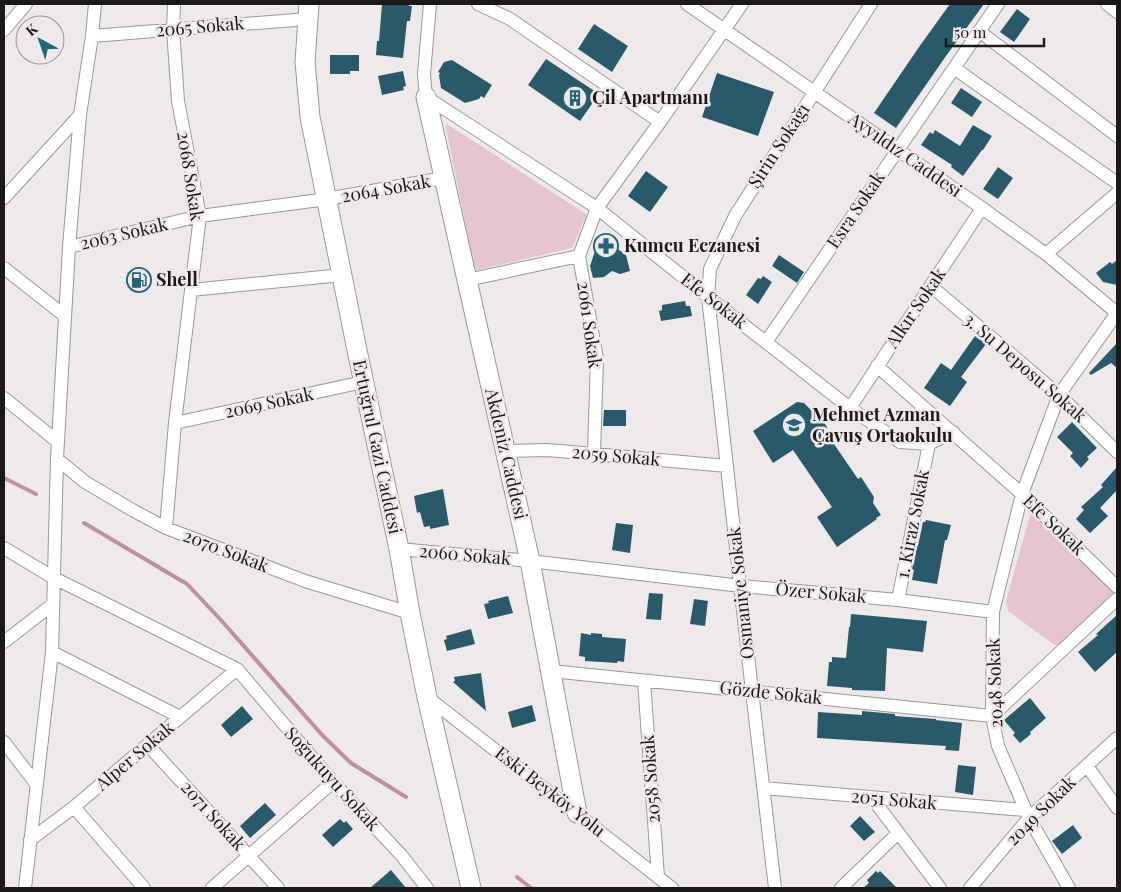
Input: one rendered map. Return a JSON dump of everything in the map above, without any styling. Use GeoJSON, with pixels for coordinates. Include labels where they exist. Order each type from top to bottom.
{"type":"FeatureCollection","features":[{"type":"Feature","properties":{"kind":"main road","name":"Ertuğrul Gazi Caddesi"},"geometry":{"type":"LineString","coordinates":[[308,11],[305,62],[310,117],[363,382],[399,549],[427,697],[470,888]]}},
{"type":"Feature","properties":{"kind":"main road","name":"Akdeniz Caddesi"},"geometry":{"type":"LineString","coordinates":[[426,97],[530,561],[577,813]]}},
{"type":"Feature","properties":{"kind":"street"},"geometry":{"type":"LineString","coordinates":[[4,30],[26,4]]}},
{"type":"Feature","properties":{"kind":"street"},"geometry":{"type":"LineString","coordinates":[[25,888],[52,652],[57,459],[69,247],[80,115],[95,4]]}},
{"type":"Feature","properties":{"kind":"street","name":"2068 Sokak"},"geometry":{"type":"LineString","coordinates":[[166,528],[175,423],[200,216],[178,101],[173,29],[174,4]]}},
{"type":"Feature","properties":{"kind":"street"},"geometry":{"type":"LineString","coordinates":[[426,97],[424,74],[430,4]]}},
{"type":"Feature","properties":{"kind":"street"},"geometry":{"type":"LineString","coordinates":[[478,4],[510,19],[660,122]]}},
{"type":"Feature","properties":{"kind":"street","name":"Ayyıldız Caddesi"},"geometry":{"type":"LineString","coordinates":[[687,4],[982,208],[1046,254],[1117,313]]}},
{"type":"Feature","properties":{"kind":"street"},"geometry":{"type":"LineString","coordinates":[[467,280],[580,256],[597,208],[660,122],[742,4]]}},
{"type":"Feature","properties":{"kind":"street","name":"Şirin Sokağı"},"geometry":{"type":"LineString","coordinates":[[708,297],[710,269],[735,216],[871,4]]}},
{"type":"Feature","properties":{"kind":"street","name":"Esra Sokak"},"geometry":{"type":"LineString","coordinates":[[766,342],[998,4]]}},
{"type":"Feature","properties":{"kind":"street"},"geometry":{"type":"LineString","coordinates":[[1107,4],[1117,12]]}},
{"type":"Feature","properties":{"kind":"street","name":"2065 Sokak"},"geometry":{"type":"LineString","coordinates":[[92,36],[173,29],[308,11]]}},
{"type":"Feature","properties":{"kind":"street"},"geometry":{"type":"LineString","coordinates":[[979,31],[1117,136]]}},
{"type":"Feature","properties":{"kind":"street"},"geometry":{"type":"LineString","coordinates":[[954,68],[1117,183]]}},
{"type":"Feature","properties":{"kind":"street","name":"Efe Sokak"},"geometry":{"type":"LineString","coordinates":[[426,97],[597,208],[850,408],[900,442],[930,444]]}},
{"type":"Feature","properties":{"kind":"street"},"geometry":{"type":"LineString","coordinates":[[4,198],[80,115]]}},
{"type":"Feature","properties":{"kind":"street","name":"2064 Sokak"},"geometry":{"type":"LineString","coordinates":[[327,199],[444,178]]}},
{"type":"Feature","properties":{"kind":"street"},"geometry":{"type":"LineString","coordinates":[[1046,254],[1117,193]]}},
{"type":"Feature","properties":{"kind":"street","name":"2063 Sokak"},"geometry":{"type":"LineString","coordinates":[[69,247],[200,216],[327,199]]}},
{"type":"Feature","properties":{"kind":"street","name":"Alkır Sokak"},"geometry":{"type":"LineString","coordinates":[[850,408],[982,208]]}},
{"type":"Feature","properties":{"kind":"street","name":"2061 Sokak"},"geometry":{"type":"LineString","coordinates":[[580,256],[597,358],[594,453]]}},
{"type":"Feature","properties":{"kind":"street"},"geometry":{"type":"LineString","coordinates":[[4,268],[65,316]]}},
{"type":"Feature","properties":{"kind":"street"},"geometry":{"type":"LineString","coordinates":[[191,290],[342,275]]}},
{"type":"Feature","properties":{"kind":"street","name":"3. Su Deposu Sokak"},"geometry":{"type":"LineString","coordinates":[[931,286],[1059,395],[1117,452]]}},
{"type":"Feature","properties":{"kind":"street","name":"Osmaniye Sokak"},"geometry":{"type":"LineString","coordinates":[[708,297],[775,888]]}},
{"type":"Feature","properties":{"kind":"street","name":"2048 Sokak"},"geometry":{"type":"LineString","coordinates":[[1069,888],[1027,814],[998,746],[992,716],[993,612],[1022,494],[1059,395],[1117,313]]}},
{"type":"Feature","properties":{"kind":"street","name":"Efe Sokak"},"geometry":{"type":"LineString","coordinates":[[878,366],[1022,494],[1117,587]]}},
{"type":"Feature","properties":{"kind":"street","name":"2069 Sokak"},"geometry":{"type":"LineString","coordinates":[[175,423],[363,382]]}},
{"type":"Feature","properties":{"kind":"street"},"geometry":{"type":"LineString","coordinates":[[4,398],[58,442]]}},
{"type":"Feature","properties":{"kind":"street","name":"1. Kiraz Sokak"},"geometry":{"type":"LineString","coordinates":[[898,600],[930,444],[953,432]]}},
{"type":"Feature","properties":{"kind":"street","name":"2059 Sokak"},"geometry":{"type":"LineString","coordinates":[[505,451],[545,450],[594,453],[727,466]]}},
{"type":"Feature","properties":{"kind":"street","name":"2070 Sokak"},"geometry":{"type":"LineString","coordinates":[[57,459],[85,482],[166,528],[305,581],[410,613]]}},
{"type":"Feature","properties":{"kind":"street"},"geometry":{"type":"LineString","coordinates":[[4,548],[54,578],[237,669]]}},
{"type":"Feature","properties":{"kind":"street","name":"2060 Sokak"},"geometry":{"type":"LineString","coordinates":[[399,549],[530,561]]}},
{"type":"Feature","properties":{"kind":"street","name":"Özer Sokak"},"geometry":{"type":"LineString","coordinates":[[530,561],[741,586],[898,600],[993,612]]}},
{"type":"Feature","properties":{"kind":"street"},"geometry":{"type":"LineString","coordinates":[[992,716],[1117,599]]}},
{"type":"Feature","properties":{"kind":"street"},"geometry":{"type":"LineString","coordinates":[[4,642],[53,604]]}},
{"type":"Feature","properties":{"kind":"street"},"geometry":{"type":"LineString","coordinates":[[52,652],[180,717]]}},
{"type":"Feature","properties":{"kind":"street","name":"Alper Sokak"},"geometry":{"type":"LineString","coordinates":[[30,840],[74,807],[237,669]]}},
{"type":"Feature","properties":{"kind":"street","name":"Soğukuyu Sokak"},"geometry":{"type":"LineString","coordinates":[[237,669],[333,782],[402,856],[427,888]]}},
{"type":"Feature","properties":{"kind":"street","name":"Gözde Sokak"},"geometry":{"type":"LineString","coordinates":[[551,671],[992,716]]}},
{"type":"Feature","properties":{"kind":"street","name":"2058 Sokak"},"geometry":{"type":"LineString","coordinates":[[644,680],[658,878]]}},
{"type":"Feature","properties":{"kind":"street","name":"Eski Beyköy Yolu"},"geometry":{"type":"LineString","coordinates":[[427,697],[672,888]]}},
{"type":"Feature","properties":{"kind":"street","name":"2049 Sokak"},"geometry":{"type":"LineString","coordinates":[[970,888],[1027,814],[1087,766],[1117,738]]}},
{"type":"Feature","properties":{"kind":"street"},"geometry":{"type":"LineString","coordinates":[[4,742],[36,786]]}},
{"type":"Feature","properties":{"kind":"street","name":"2071 Sokak"},"geometry":{"type":"LineString","coordinates":[[148,745],[278,888]]}},
{"type":"Feature","properties":{"kind":"street"},"geometry":{"type":"LineString","coordinates":[[1087,766],[1117,808]]}},
{"type":"Feature","properties":{"kind":"street"},"geometry":{"type":"LineString","coordinates":[[212,888],[333,782]]}},
{"type":"Feature","properties":{"kind":"street","name":"2051 Sokak"},"geometry":{"type":"LineString","coordinates":[[763,788],[1027,814]]}},
{"type":"Feature","properties":{"kind":"street"},"geometry":{"type":"LineString","coordinates":[[872,798],[940,888]]}},
{"type":"Feature","properties":{"kind":"street"},"geometry":{"type":"LineString","coordinates":[[74,807],[144,888]]}},
{"type":"Feature","properties":{"kind":"street"},"geometry":{"type":"LineString","coordinates":[[841,888],[898,833]]}},
{"type":"Feature","properties":{"kind":"shaded area"},"geometry":{"type":"Polygon","coordinates":[[[447,124],[586,214],[572,248],[478,270],[474,267],[446,128],[447,124]]]}},
{"type":"Feature","properties":{"kind":"shaded area"},"geometry":{"type":"Polygon","coordinates":[[[1030,515],[1035,515],[1114,592],[1113,598],[1059,646],[1053,644],[1008,611],[1006,601],[1030,515]]]}},
{"type":"Feature","properties":{"kind":"building"},"geometry":{"type":"Polygon","coordinates":[[[382,4],[409,4],[409,6],[412,6],[410,21],[407,21],[403,58],[376,55],[382,4]]]}},
{"type":"Feature","properties":{"kind":"building"},"geometry":{"type":"Polygon","coordinates":[[[950,4],[984,4],[896,128],[874,113],[950,4]]]}},
{"type":"Feature","properties":{"kind":"building"},"geometry":{"type":"Polygon","coordinates":[[[1017,9],[1030,19],[1014,42],[1000,32],[1017,9]]]}},
{"type":"Feature","properties":{"kind":"building"},"geometry":{"type":"Polygon","coordinates":[[[594,24],[628,46],[612,72],[578,49],[594,24]]]}},
{"type":"Feature","properties":{"kind":"building"},"geometry":{"type":"Polygon","coordinates":[[[330,55],[359,55],[359,71],[350,71],[350,74],[330,74],[330,55]]]}},
{"type":"Feature","properties":{"kind":"building"},"geometry":{"type":"Polygon","coordinates":[[[546,59],[599,94],[580,121],[528,85],[546,59]]]}},
{"type":"Feature","properties":{"kind":"building"},"geometry":{"type":"Polygon","coordinates":[[[452,60],[492,85],[484,98],[481,96],[479,99],[465,103],[441,88],[440,73],[438,72],[444,62],[452,60]]]}},
{"type":"Feature","properties":{"kind":"building"},"geometry":{"type":"Polygon","coordinates":[[[403,71],[406,86],[403,87],[404,90],[382,95],[378,76],[403,71]]]}},
{"type":"Feature","properties":{"kind":"building"},"geometry":{"type":"Polygon","coordinates":[[[717,73],[774,92],[758,136],[702,117],[717,73]]]}},
{"type":"Feature","properties":{"kind":"building"},"geometry":{"type":"Polygon","coordinates":[[[961,88],[982,102],[972,117],[951,103],[961,88]]]}},
{"type":"Feature","properties":{"kind":"building"},"geometry":{"type":"Polygon","coordinates":[[[973,125],[992,136],[963,176],[951,167],[952,165],[921,145],[930,132],[933,134],[935,130],[960,146],[973,125]]]}},
{"type":"Feature","properties":{"kind":"building"},"geometry":{"type":"Polygon","coordinates":[[[998,167],[1013,178],[998,199],[983,189],[998,167]]]}},
{"type":"Feature","properties":{"kind":"building"},"geometry":{"type":"Polygon","coordinates":[[[646,171],[668,187],[650,212],[628,196],[646,171]]]}},
{"type":"Feature","properties":{"kind":"building"},"geometry":{"type":"Polygon","coordinates":[[[608,242],[626,255],[630,271],[620,274],[612,271],[604,277],[593,278],[590,266],[597,245],[608,242]]]}},
{"type":"Feature","properties":{"kind":"building"},"geometry":{"type":"Polygon","coordinates":[[[779,255],[804,272],[797,283],[772,266],[779,255]]]}},
{"type":"Feature","properties":{"kind":"building"},"geometry":{"type":"Polygon","coordinates":[[[1117,260],[1117,285],[1103,282],[1096,273],[1110,262],[1112,264],[1117,260]]]}},
{"type":"Feature","properties":{"kind":"building"},"geometry":{"type":"Polygon","coordinates":[[[763,276],[772,282],[758,304],[746,295],[758,278],[761,279],[763,276]]]}},
{"type":"Feature","properties":{"kind":"building"},"geometry":{"type":"Polygon","coordinates":[[[685,301],[686,306],[690,306],[692,316],[661,321],[659,311],[662,310],[662,305],[685,301]]]}},
{"type":"Feature","properties":{"kind":"building"},"geometry":{"type":"Polygon","coordinates":[[[975,336],[986,344],[961,377],[967,382],[950,406],[924,388],[941,363],[951,370],[975,336]]]}},
{"type":"Feature","properties":{"kind":"building"},"geometry":{"type":"Polygon","coordinates":[[[1117,343],[1117,368],[1111,363],[1091,375],[1089,373],[1117,343]]]}},
{"type":"Feature","properties":{"kind":"building"},"geometry":{"type":"Polygon","coordinates":[[[797,402],[804,403],[811,410],[815,409],[827,427],[825,431],[858,479],[861,477],[874,497],[873,503],[881,515],[837,547],[817,517],[832,507],[793,450],[773,463],[753,431],[797,402]]]}},
{"type":"Feature","properties":{"kind":"building"},"geometry":{"type":"Polygon","coordinates":[[[604,410],[626,410],[626,426],[603,426],[604,410]]]}},
{"type":"Feature","properties":{"kind":"building"},"geometry":{"type":"Polygon","coordinates":[[[1072,422],[1097,448],[1087,457],[1089,459],[1081,468],[1070,456],[1073,453],[1057,437],[1072,422]]]}},
{"type":"Feature","properties":{"kind":"building"},"geometry":{"type":"Polygon","coordinates":[[[1117,467],[1117,490],[1100,508],[1108,516],[1090,533],[1076,519],[1084,510],[1081,507],[1103,487],[1101,485],[1117,467]]]}},
{"type":"Feature","properties":{"kind":"building"},"geometry":{"type":"Polygon","coordinates":[[[443,489],[449,525],[430,529],[430,526],[424,527],[420,512],[417,513],[414,496],[443,489]]]}},
{"type":"Feature","properties":{"kind":"building"},"geometry":{"type":"Polygon","coordinates":[[[926,520],[951,525],[947,540],[945,540],[937,584],[912,580],[914,570],[912,569],[917,546],[923,522],[926,520]]]}},
{"type":"Feature","properties":{"kind":"building"},"geometry":{"type":"Polygon","coordinates":[[[616,523],[633,525],[630,553],[612,550],[616,523]]]}},
{"type":"Feature","properties":{"kind":"building"},"geometry":{"type":"Polygon","coordinates":[[[649,593],[663,594],[661,620],[646,619],[649,593]]]}},
{"type":"Feature","properties":{"kind":"building"},"geometry":{"type":"Polygon","coordinates":[[[508,596],[513,613],[488,619],[484,604],[489,603],[488,601],[508,596]]]}},
{"type":"Feature","properties":{"kind":"building"},"geometry":{"type":"Polygon","coordinates":[[[694,599],[708,601],[705,626],[690,624],[694,599]]]}},
{"type":"Feature","properties":{"kind":"building"},"geometry":{"type":"Polygon","coordinates":[[[851,614],[927,621],[923,652],[887,648],[885,691],[852,690],[852,688],[827,686],[829,662],[832,662],[832,657],[846,658],[851,614]]]}},
{"type":"Feature","properties":{"kind":"building"},"geometry":{"type":"Polygon","coordinates":[[[1117,615],[1117,652],[1095,672],[1078,652],[1117,615]]]}},
{"type":"Feature","properties":{"kind":"building"},"geometry":{"type":"Polygon","coordinates":[[[471,629],[475,644],[447,651],[444,640],[447,639],[446,636],[471,629]]]}},
{"type":"Feature","properties":{"kind":"building"},"geometry":{"type":"Polygon","coordinates":[[[581,633],[591,635],[591,633],[602,634],[602,637],[626,639],[624,662],[585,661],[585,657],[579,656],[581,633]]]}},
{"type":"Feature","properties":{"kind":"building"},"geometry":{"type":"Polygon","coordinates":[[[481,673],[486,711],[453,682],[455,681],[454,677],[481,673]]]}},
{"type":"Feature","properties":{"kind":"building"},"geometry":{"type":"Polygon","coordinates":[[[1030,698],[1046,718],[1020,743],[1013,735],[1015,733],[1004,720],[1030,698]]]}},
{"type":"Feature","properties":{"kind":"building"},"geometry":{"type":"Polygon","coordinates":[[[532,705],[536,721],[512,728],[508,712],[532,705]]]}},
{"type":"Feature","properties":{"kind":"building"},"geometry":{"type":"Polygon","coordinates":[[[242,706],[253,719],[231,737],[221,725],[242,706]]]}},
{"type":"Feature","properties":{"kind":"building"},"geometry":{"type":"Polygon","coordinates":[[[862,711],[962,723],[959,751],[945,750],[946,746],[817,738],[818,712],[862,715],[862,711]]]}},
{"type":"Feature","properties":{"kind":"building"},"geometry":{"type":"Polygon","coordinates":[[[958,765],[976,767],[973,795],[955,792],[958,765]]]}},
{"type":"Feature","properties":{"kind":"building"},"geometry":{"type":"Polygon","coordinates":[[[265,803],[276,815],[250,838],[240,826],[265,803]]]}},
{"type":"Feature","properties":{"kind":"building"},"geometry":{"type":"Polygon","coordinates":[[[860,816],[875,832],[864,841],[850,826],[860,816]]]}},
{"type":"Feature","properties":{"kind":"building"},"geometry":{"type":"Polygon","coordinates":[[[340,819],[344,823],[346,821],[353,829],[333,847],[322,835],[340,819]]]}},
{"type":"Feature","properties":{"kind":"building"},"geometry":{"type":"Polygon","coordinates":[[[1073,825],[1082,838],[1062,854],[1052,841],[1073,825]]]}},
{"type":"Feature","properties":{"kind":"building"},"geometry":{"type":"Polygon","coordinates":[[[391,870],[406,888],[370,888],[391,870]]]}},
{"type":"Feature","properties":{"kind":"building"},"geometry":{"type":"Polygon","coordinates":[[[876,871],[878,873],[880,871],[897,888],[863,888],[869,883],[867,880],[876,871]]]}},
{"type":"Feature","properties":{"kind":"waterway"},"geometry":{"type":"LineString","coordinates":[[4,478],[36,494]]}},
{"type":"Feature","properties":{"kind":"waterway"},"geometry":{"type":"LineString","coordinates":[[84,523],[187,584],[323,736],[351,763],[406,797]]}},
{"type":"Feature","properties":{"kind":"waterway"},"geometry":{"type":"LineString","coordinates":[[517,877],[531,888]]}},
{"type":"Feature","properties":{"kind":"place","name":"Çil Apartmanı"},"geometry":{"type":"Point","coordinates":[575,98]}},
{"type":"Feature","properties":{"kind":"place","name":"Kumcu Eczanesi"},"geometry":{"type":"Point","coordinates":[606,246]}},
{"type":"Feature","properties":{"kind":"place","name":"Shell"},"geometry":{"type":"Point","coordinates":[139,280]}},
{"type":"Feature","properties":{"kind":"place","name":"Mehmet Azman Çavuş Ortaokulu"},"geometry":{"type":"Point","coordinates":[794,425]}}]}
